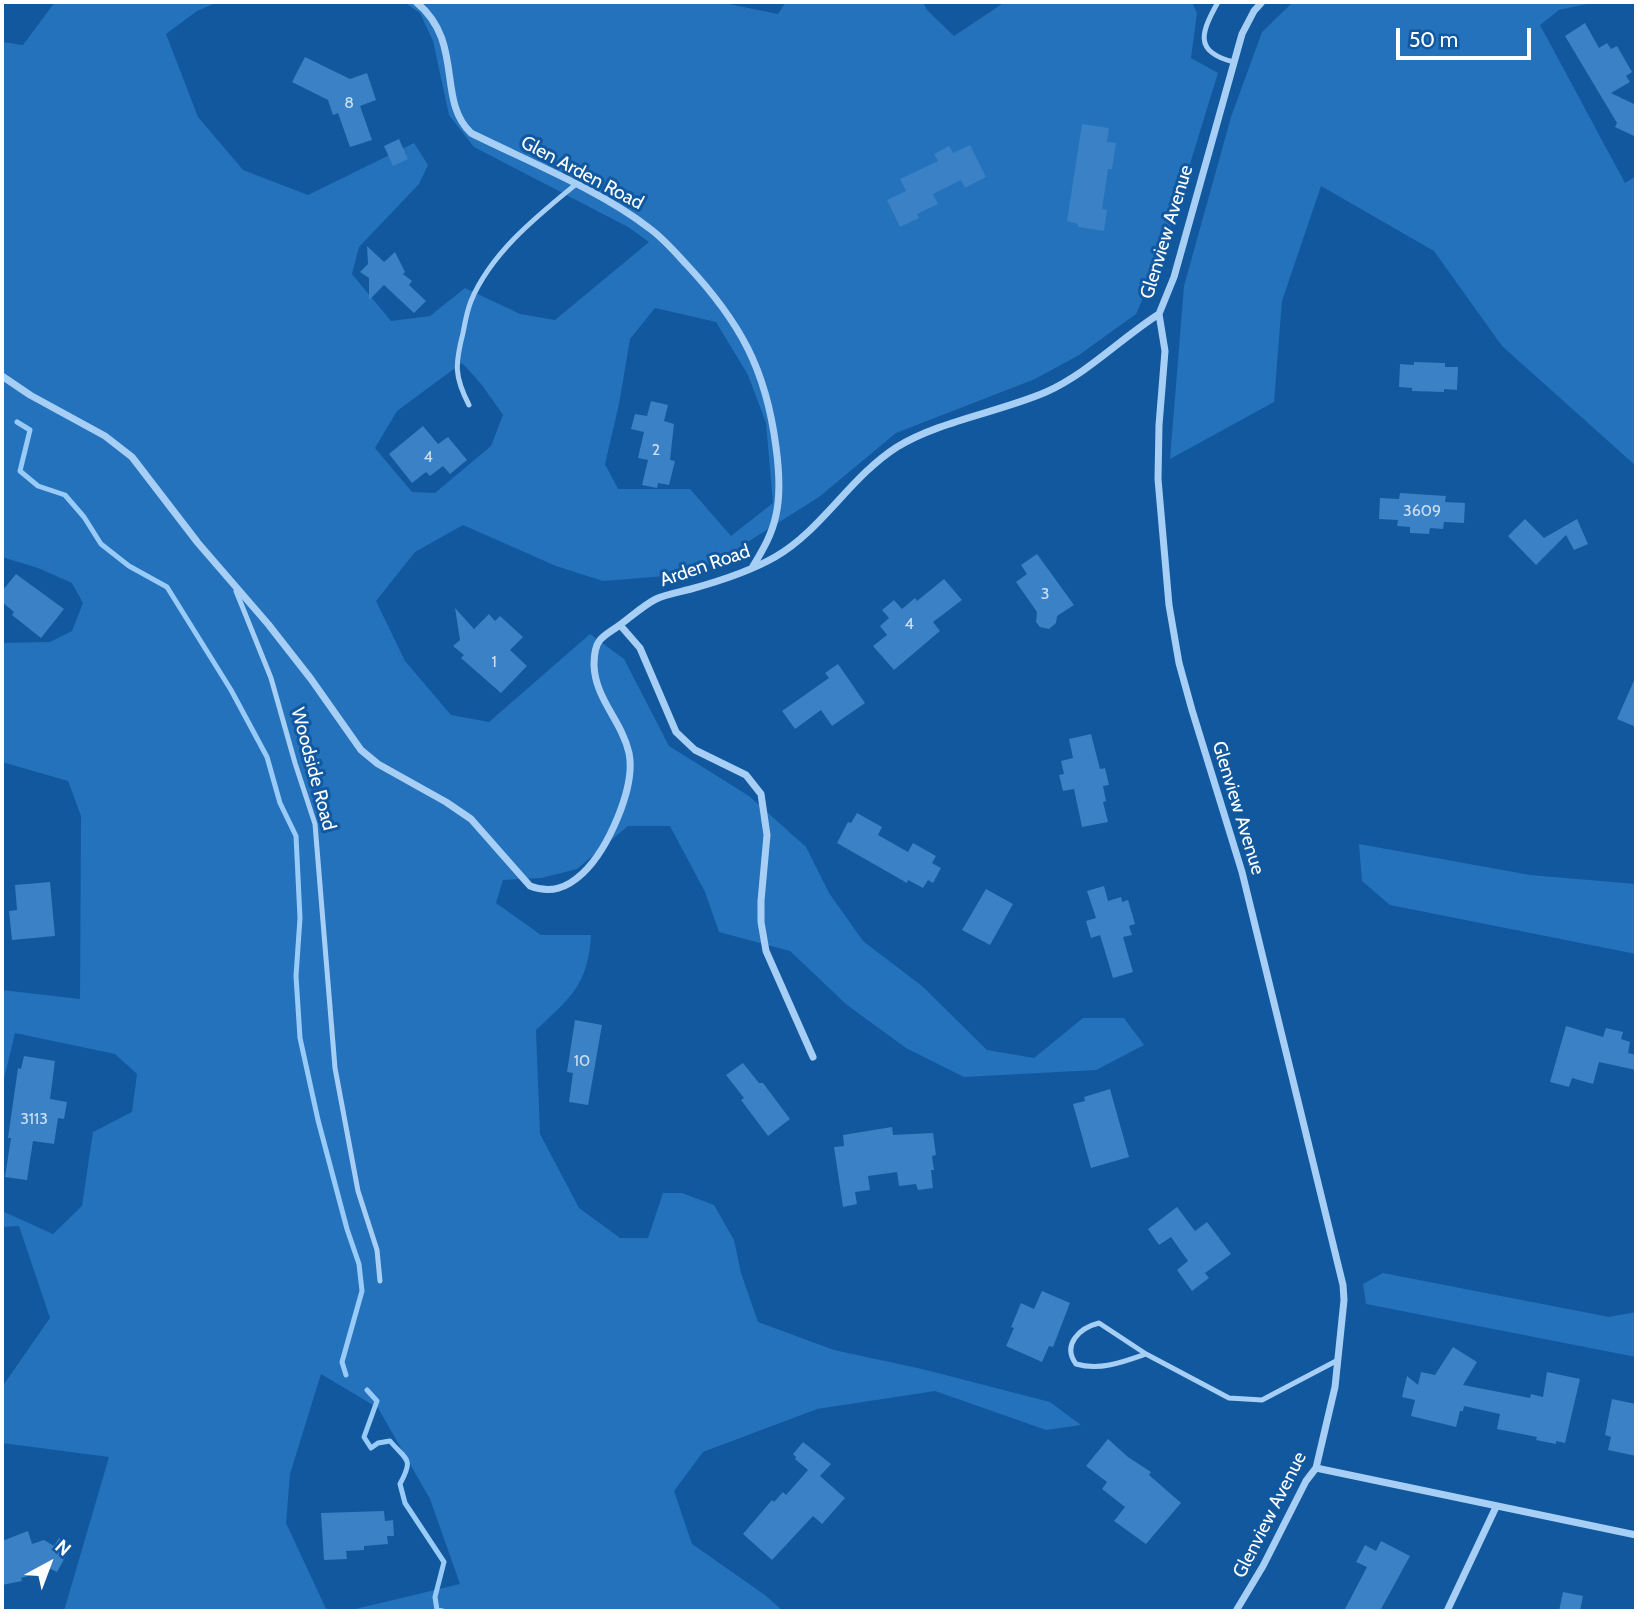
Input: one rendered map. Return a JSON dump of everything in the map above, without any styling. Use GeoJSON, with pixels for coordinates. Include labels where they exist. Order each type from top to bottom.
{"type":"FeatureCollection","features":[{"type":"Feature","properties":{"kind":"street","name":"Glen Arden Road"},"geometry":{"type":"LineString","coordinates":[[416,2],[431,17],[443,40],[455,106],[465,127],[471,133],[611,203],[649,228],[668,245],[732,318],[761,379],[772,416],[778,465],[776,516],[766,544],[751,568]]}},
{"type":"Feature","properties":{"kind":"street","name":"Glenview Avenue"},"geometry":{"type":"LineString","coordinates":[[1236,1611],[1263,1566],[1306,1481],[1316,1468],[1330,1411],[1344,1300],[1339,1265],[1242,872],[1192,710],[1173,629],[1158,479],[1158,425],[1165,351],[1159,314],[1174,276],[1242,34],[1262,2]]}},
{"type":"Feature","properties":{"kind":"street","name":"Arden Road"},"geometry":{"type":"LineString","coordinates":[[234,584],[311,679],[361,750],[378,764],[446,802],[471,820],[530,886],[541,890],[562,888],[589,867],[602,848],[628,784],[630,763],[626,742],[605,706],[594,677],[594,657],[599,641],[656,599],[734,577],[776,557],[793,544],[862,474],[901,445],[1048,391],[1076,376],[1135,329],[1159,314]]}},
{"type":"Feature","properties":{"kind":"street","name":"Woodside Road"},"geometry":{"type":"LineString","coordinates":[[2,376],[105,436],[132,457],[198,543],[234,584]]}},
{"type":"Feature","properties":{"kind":"street"},"geometry":{"type":"LineString","coordinates":[[2,387],[9,382]]}},
{"type":"Feature","properties":{"kind":"street"},"geometry":{"type":"LineString","coordinates":[[620,625],[640,648],[676,732],[695,750],[746,775],[761,794],[767,835],[761,901],[766,951],[813,1056]]}},
{"type":"Feature","properties":{"kind":"street"},"geometry":{"type":"LineString","coordinates":[[1316,1468],[1636,1535]]}},
{"type":"Feature","properties":{"kind":"street"},"geometry":{"type":"LineString","coordinates":[[1447,1611],[1496,1507]]}},
{"type":"Feature","properties":{"kind":"lane"},"geometry":{"type":"LineString","coordinates":[[1218,2],[1205,26],[1204,37],[1209,51],[1216,57],[1234,62]]}},
{"type":"Feature","properties":{"kind":"lane"},"geometry":{"type":"LineString","coordinates":[[469,405],[458,383],[456,361],[470,302],[484,276],[510,243],[575,185]]}},
{"type":"Feature","properties":{"kind":"lane","name":"Woodside Road"},"geometry":{"type":"LineString","coordinates":[[234,584],[271,678],[315,824],[335,1068],[358,1191],[376,1250],[380,1281]]}},
{"type":"Feature","properties":{"kind":"lane"},"geometry":{"type":"LineString","coordinates":[[1146,1354],[1106,1367],[1085,1367],[1076,1364],[1070,1356],[1070,1345],[1078,1334],[1099,1323],[1146,1354],[1229,1398],[1262,1400],[1338,1360]]}},
{"type":"Feature","properties":{"kind":"shaded area"},"geometry":{"type":"Polygon","coordinates":[[[55,2],[218,2],[197,11],[166,34],[198,117],[243,170],[308,195],[414,143],[428,165],[419,184],[359,247],[352,274],[391,321],[430,316],[465,288],[520,314],[555,320],[649,242],[628,227],[474,147],[449,115],[433,41],[420,13],[404,2],[719,2],[778,14],[786,2],[923,2],[927,10],[954,36],[1005,2],[1192,2],[1197,13],[1191,58],[1218,73],[1161,258],[1136,314],[1079,355],[1035,379],[896,433],[819,497],[727,555],[690,574],[603,581],[556,566],[463,525],[415,552],[376,601],[405,661],[451,715],[489,722],[590,634],[624,659],[669,746],[749,796],[806,847],[829,893],[863,941],[922,986],[987,1050],[1034,1058],[1083,1018],[1124,1018],[1144,1045],[1096,1070],[964,1077],[906,1048],[847,1005],[790,951],[719,932],[705,892],[670,826],[628,826],[577,869],[541,878],[503,880],[496,903],[541,935],[591,935],[586,966],[576,989],[536,1030],[540,1134],[579,1208],[620,1238],[648,1238],[663,1193],[682,1193],[714,1205],[734,1240],[741,1273],[758,1322],[834,1350],[922,1369],[1050,1402],[1081,1425],[1046,1430],[935,1391],[817,1409],[703,1452],[674,1491],[692,1544],[765,1595],[783,1611],[347,1611],[460,1584],[430,1499],[378,1408],[321,1374],[290,1474],[286,1523],[327,1611],[64,1611],[109,1457],[2,1443],[2,1387],[50,1318],[19,1226],[2,1227],[2,1211],[53,1234],[82,1206],[93,1132],[132,1112],[137,1074],[115,1054],[15,1033],[2,1087],[2,990],[80,999],[81,816],[68,781],[2,762],[2,643],[50,642],[72,631],[83,603],[72,583],[38,568],[2,557],[2,42],[23,45],[55,2]],[[655,308],[630,339],[605,464],[618,489],[690,489],[731,536],[773,503],[766,423],[748,375],[716,322],[655,308]],[[462,363],[397,411],[375,448],[412,492],[435,493],[491,446],[503,415],[462,363]]]}},
{"type":"Feature","properties":{"kind":"shaded area"},"geometry":{"type":"Polygon","coordinates":[[[1293,2],[1596,2],[1559,10],[1540,25],[1625,183],[1636,176],[1636,466],[1502,346],[1434,251],[1321,186],[1282,301],[1274,402],[1170,459],[1184,286],[1231,117],[1262,32],[1293,2]]]}},
{"type":"Feature","properties":{"kind":"shaded area"},"geometry":{"type":"Polygon","coordinates":[[[1359,844],[1530,875],[1636,884],[1636,954],[1390,905],[1362,881],[1359,844]]]}},
{"type":"Feature","properties":{"kind":"shaded area"},"geometry":{"type":"Polygon","coordinates":[[[1383,1273],[1609,1317],[1636,1312],[1636,1357],[1366,1304],[1363,1284],[1383,1273]]]}},
{"type":"Feature","properties":{"kind":"building"},"geometry":{"type":"Polygon","coordinates":[[[1585,23],[1599,48],[1607,43],[1611,49],[1617,46],[1632,72],[1626,76],[1630,82],[1611,93],[1636,105],[1636,137],[1615,127],[1617,123],[1565,36],[1585,23]]]}},
{"type":"Feature","properties":{"kind":"building"},"geometry":{"type":"Polygon","coordinates":[[[305,57],[350,79],[367,73],[376,100],[360,106],[372,140],[350,147],[338,113],[333,115],[328,100],[292,82],[305,57]]]}},
{"type":"Feature","properties":{"kind":"building"},"geometry":{"type":"Polygon","coordinates":[[[1082,124],[1109,128],[1107,142],[1116,143],[1112,169],[1108,169],[1102,209],[1107,210],[1104,231],[1078,227],[1078,224],[1067,221],[1082,124]]]}},
{"type":"Feature","properties":{"kind":"building"},"geometry":{"type":"Polygon","coordinates":[[[399,139],[408,159],[393,166],[384,146],[399,139]]]}},
{"type":"Feature","properties":{"kind":"building"},"geometry":{"type":"Polygon","coordinates":[[[970,145],[986,177],[965,188],[961,180],[933,194],[938,204],[917,214],[919,218],[900,227],[887,200],[906,191],[900,179],[938,161],[934,154],[949,146],[953,153],[970,145]]]}},
{"type":"Feature","properties":{"kind":"building"},"geometry":{"type":"Polygon","coordinates":[[[367,246],[384,262],[395,252],[405,272],[403,274],[412,281],[409,285],[426,301],[414,313],[384,285],[369,300],[369,278],[360,272],[368,264],[367,246]]]}},
{"type":"Feature","properties":{"kind":"building"},"geometry":{"type":"Polygon","coordinates":[[[1414,362],[1445,363],[1445,367],[1458,367],[1457,390],[1412,391],[1412,388],[1399,387],[1400,364],[1414,365],[1414,362]]]}},
{"type":"Feature","properties":{"kind":"building"},"geometry":{"type":"Polygon","coordinates":[[[651,401],[668,405],[664,421],[674,424],[670,460],[675,461],[669,485],[658,483],[657,488],[642,485],[648,460],[638,458],[644,432],[631,429],[635,414],[647,416],[651,401]]]}},
{"type":"Feature","properties":{"kind":"building"},"geometry":{"type":"Polygon","coordinates":[[[423,426],[438,444],[448,437],[467,460],[450,474],[443,466],[430,476],[426,472],[412,483],[389,454],[423,426]]]}},
{"type":"Feature","properties":{"kind":"building"},"geometry":{"type":"Polygon","coordinates":[[[1400,493],[1446,496],[1445,502],[1465,503],[1464,523],[1444,522],[1443,529],[1430,528],[1429,534],[1410,533],[1410,527],[1397,526],[1398,520],[1379,519],[1380,498],[1399,499],[1400,493]]]}},
{"type":"Feature","properties":{"kind":"building"},"geometry":{"type":"Polygon","coordinates":[[[1525,519],[1544,538],[1577,519],[1588,544],[1574,550],[1566,535],[1536,565],[1508,536],[1525,519]]]}},
{"type":"Feature","properties":{"kind":"building"},"geometry":{"type":"Polygon","coordinates":[[[1037,554],[1074,605],[1057,616],[1056,623],[1049,629],[1040,627],[1036,622],[1037,612],[1016,582],[1027,574],[1021,565],[1037,554]]]}},
{"type":"Feature","properties":{"kind":"building"},"geometry":{"type":"Polygon","coordinates":[[[16,574],[64,609],[41,638],[12,615],[14,612],[2,602],[2,591],[16,574]]]}},
{"type":"Feature","properties":{"kind":"building"},"geometry":{"type":"Polygon","coordinates":[[[944,579],[962,600],[933,622],[940,631],[894,670],[873,646],[887,635],[880,626],[889,618],[882,610],[894,600],[902,609],[915,598],[917,601],[944,579]]]}},
{"type":"Feature","properties":{"kind":"building"},"geometry":{"type":"Polygon","coordinates":[[[455,608],[474,629],[489,614],[495,621],[500,616],[523,637],[510,650],[527,666],[501,693],[461,658],[464,655],[453,646],[460,640],[455,608]]]}},
{"type":"Feature","properties":{"kind":"building"},"geometry":{"type":"Polygon","coordinates":[[[838,664],[865,703],[832,726],[821,710],[795,729],[782,711],[829,678],[825,673],[838,664]]]}},
{"type":"Feature","properties":{"kind":"building"},"geometry":{"type":"Polygon","coordinates":[[[1636,676],[1636,727],[1617,719],[1636,676]]]}},
{"type":"Feature","properties":{"kind":"building"},"geometry":{"type":"Polygon","coordinates":[[[1091,734],[1100,769],[1105,768],[1109,785],[1103,786],[1106,801],[1103,802],[1108,822],[1082,827],[1074,789],[1063,791],[1059,775],[1064,774],[1061,761],[1073,758],[1069,739],[1091,734]]]}},
{"type":"Feature","properties":{"kind":"building"},"geometry":{"type":"Polygon","coordinates":[[[857,813],[882,827],[878,835],[908,852],[913,843],[936,856],[932,863],[941,868],[933,883],[928,880],[923,888],[908,880],[907,883],[837,843],[848,822],[851,823],[857,813]]]}},
{"type":"Feature","properties":{"kind":"building"},"geometry":{"type":"Polygon","coordinates":[[[50,882],[55,936],[12,940],[9,911],[17,910],[15,885],[50,882]]]}},
{"type":"Feature","properties":{"kind":"building"},"geometry":{"type":"Polygon","coordinates":[[[1104,886],[1108,901],[1121,897],[1122,902],[1128,900],[1135,924],[1129,926],[1132,935],[1123,937],[1133,972],[1113,978],[1100,935],[1091,938],[1086,921],[1096,918],[1087,891],[1104,886]]]}},
{"type":"Feature","properties":{"kind":"building"},"geometry":{"type":"Polygon","coordinates":[[[986,889],[1013,904],[990,945],[962,930],[986,889]]]}},
{"type":"Feature","properties":{"kind":"building"},"geometry":{"type":"Polygon","coordinates":[[[575,1020],[602,1025],[588,1105],[569,1102],[573,1073],[567,1072],[575,1020]]]}},
{"type":"Feature","properties":{"kind":"building"},"geometry":{"type":"Polygon","coordinates":[[[1566,1026],[1603,1037],[1606,1028],[1623,1032],[1621,1039],[1630,1042],[1628,1053],[1636,1055],[1636,1070],[1599,1062],[1593,1084],[1572,1078],[1569,1087],[1550,1082],[1566,1026]]]}},
{"type":"Feature","properties":{"kind":"building"},"geometry":{"type":"Polygon","coordinates":[[[24,1056],[55,1061],[50,1099],[67,1102],[64,1119],[58,1118],[54,1144],[33,1141],[27,1180],[5,1177],[18,1068],[21,1069],[24,1056]]]}},
{"type":"Feature","properties":{"kind":"building"},"geometry":{"type":"Polygon","coordinates":[[[743,1063],[759,1083],[763,1083],[790,1119],[768,1136],[726,1075],[743,1063]]]}},
{"type":"Feature","properties":{"kind":"building"},"geometry":{"type":"Polygon","coordinates":[[[1110,1089],[1129,1157],[1091,1168],[1073,1104],[1085,1101],[1084,1097],[1110,1089]]]}},
{"type":"Feature","properties":{"kind":"building"},"geometry":{"type":"Polygon","coordinates":[[[892,1127],[893,1135],[933,1133],[936,1155],[932,1156],[933,1188],[918,1190],[916,1184],[899,1186],[897,1172],[868,1176],[870,1190],[855,1192],[857,1204],[843,1207],[834,1147],[844,1146],[843,1135],[892,1127]]]}},
{"type":"Feature","properties":{"kind":"building"},"geometry":{"type":"Polygon","coordinates":[[[1177,1207],[1195,1231],[1207,1222],[1231,1254],[1205,1273],[1209,1278],[1192,1291],[1177,1270],[1188,1261],[1171,1237],[1159,1245],[1148,1229],[1177,1207]]]}},
{"type":"Feature","properties":{"kind":"building"},"geometry":{"type":"Polygon","coordinates":[[[1042,1291],[1070,1303],[1053,1347],[1049,1346],[1042,1362],[1006,1346],[1021,1303],[1034,1309],[1042,1291]]]}},
{"type":"Feature","properties":{"kind":"building"},"geometry":{"type":"Polygon","coordinates":[[[1453,1347],[1477,1362],[1463,1385],[1530,1398],[1531,1394],[1543,1397],[1547,1372],[1580,1379],[1565,1443],[1536,1440],[1537,1437],[1497,1429],[1500,1414],[1464,1406],[1456,1427],[1411,1416],[1415,1400],[1402,1397],[1407,1376],[1418,1385],[1421,1372],[1435,1375],[1453,1347]]]}},
{"type":"Feature","properties":{"kind":"building"},"geometry":{"type":"Polygon","coordinates":[[[1612,1399],[1636,1404],[1636,1456],[1608,1450],[1611,1437],[1605,1435],[1612,1399]]]}},
{"type":"Feature","properties":{"kind":"building"},"geometry":{"type":"Polygon","coordinates":[[[1108,1439],[1128,1457],[1151,1472],[1149,1475],[1181,1503],[1146,1544],[1114,1521],[1125,1507],[1102,1489],[1107,1482],[1086,1466],[1108,1439]]]}},
{"type":"Feature","properties":{"kind":"building"},"geometry":{"type":"Polygon","coordinates":[[[803,1442],[831,1464],[820,1476],[845,1498],[822,1524],[813,1516],[772,1560],[743,1534],[772,1500],[774,1502],[783,1492],[786,1495],[808,1470],[793,1454],[803,1442]]]}},
{"type":"Feature","properties":{"kind":"building"},"geometry":{"type":"Polygon","coordinates":[[[384,1511],[385,1521],[393,1520],[394,1536],[387,1536],[388,1544],[346,1551],[347,1559],[324,1560],[321,1513],[384,1511]]]}},
{"type":"Feature","properties":{"kind":"building"},"geometry":{"type":"Polygon","coordinates":[[[28,1531],[32,1544],[44,1540],[54,1546],[59,1538],[72,1545],[57,1572],[51,1569],[21,1578],[22,1581],[2,1585],[2,1541],[28,1531]]]}},
{"type":"Feature","properties":{"kind":"building"},"geometry":{"type":"Polygon","coordinates":[[[1381,1541],[1410,1556],[1380,1611],[1344,1611],[1367,1567],[1356,1562],[1365,1545],[1376,1551],[1381,1541]]]}},
{"type":"Feature","properties":{"kind":"building"},"geometry":{"type":"Polygon","coordinates":[[[1563,1592],[1583,1596],[1580,1611],[1559,1611],[1563,1592]]]}},
{"type":"Feature","properties":{"kind":"waterway"},"geometry":{"type":"LineString","coordinates":[[17,422],[30,430],[20,471],[38,486],[65,495],[84,517],[101,544],[129,566],[167,587],[231,690],[267,757],[280,803],[296,836],[300,918],[296,976],[300,1038],[318,1120],[359,1264],[362,1291],[342,1362],[346,1375]]}},
{"type":"Feature","properties":{"kind":"waterway"},"geometry":{"type":"LineString","coordinates":[[367,1390],[377,1401],[364,1437],[371,1448],[378,1443],[390,1441],[407,1460],[407,1469],[400,1484],[405,1503],[444,1562],[435,1597],[437,1610],[443,1611]]}}]}
